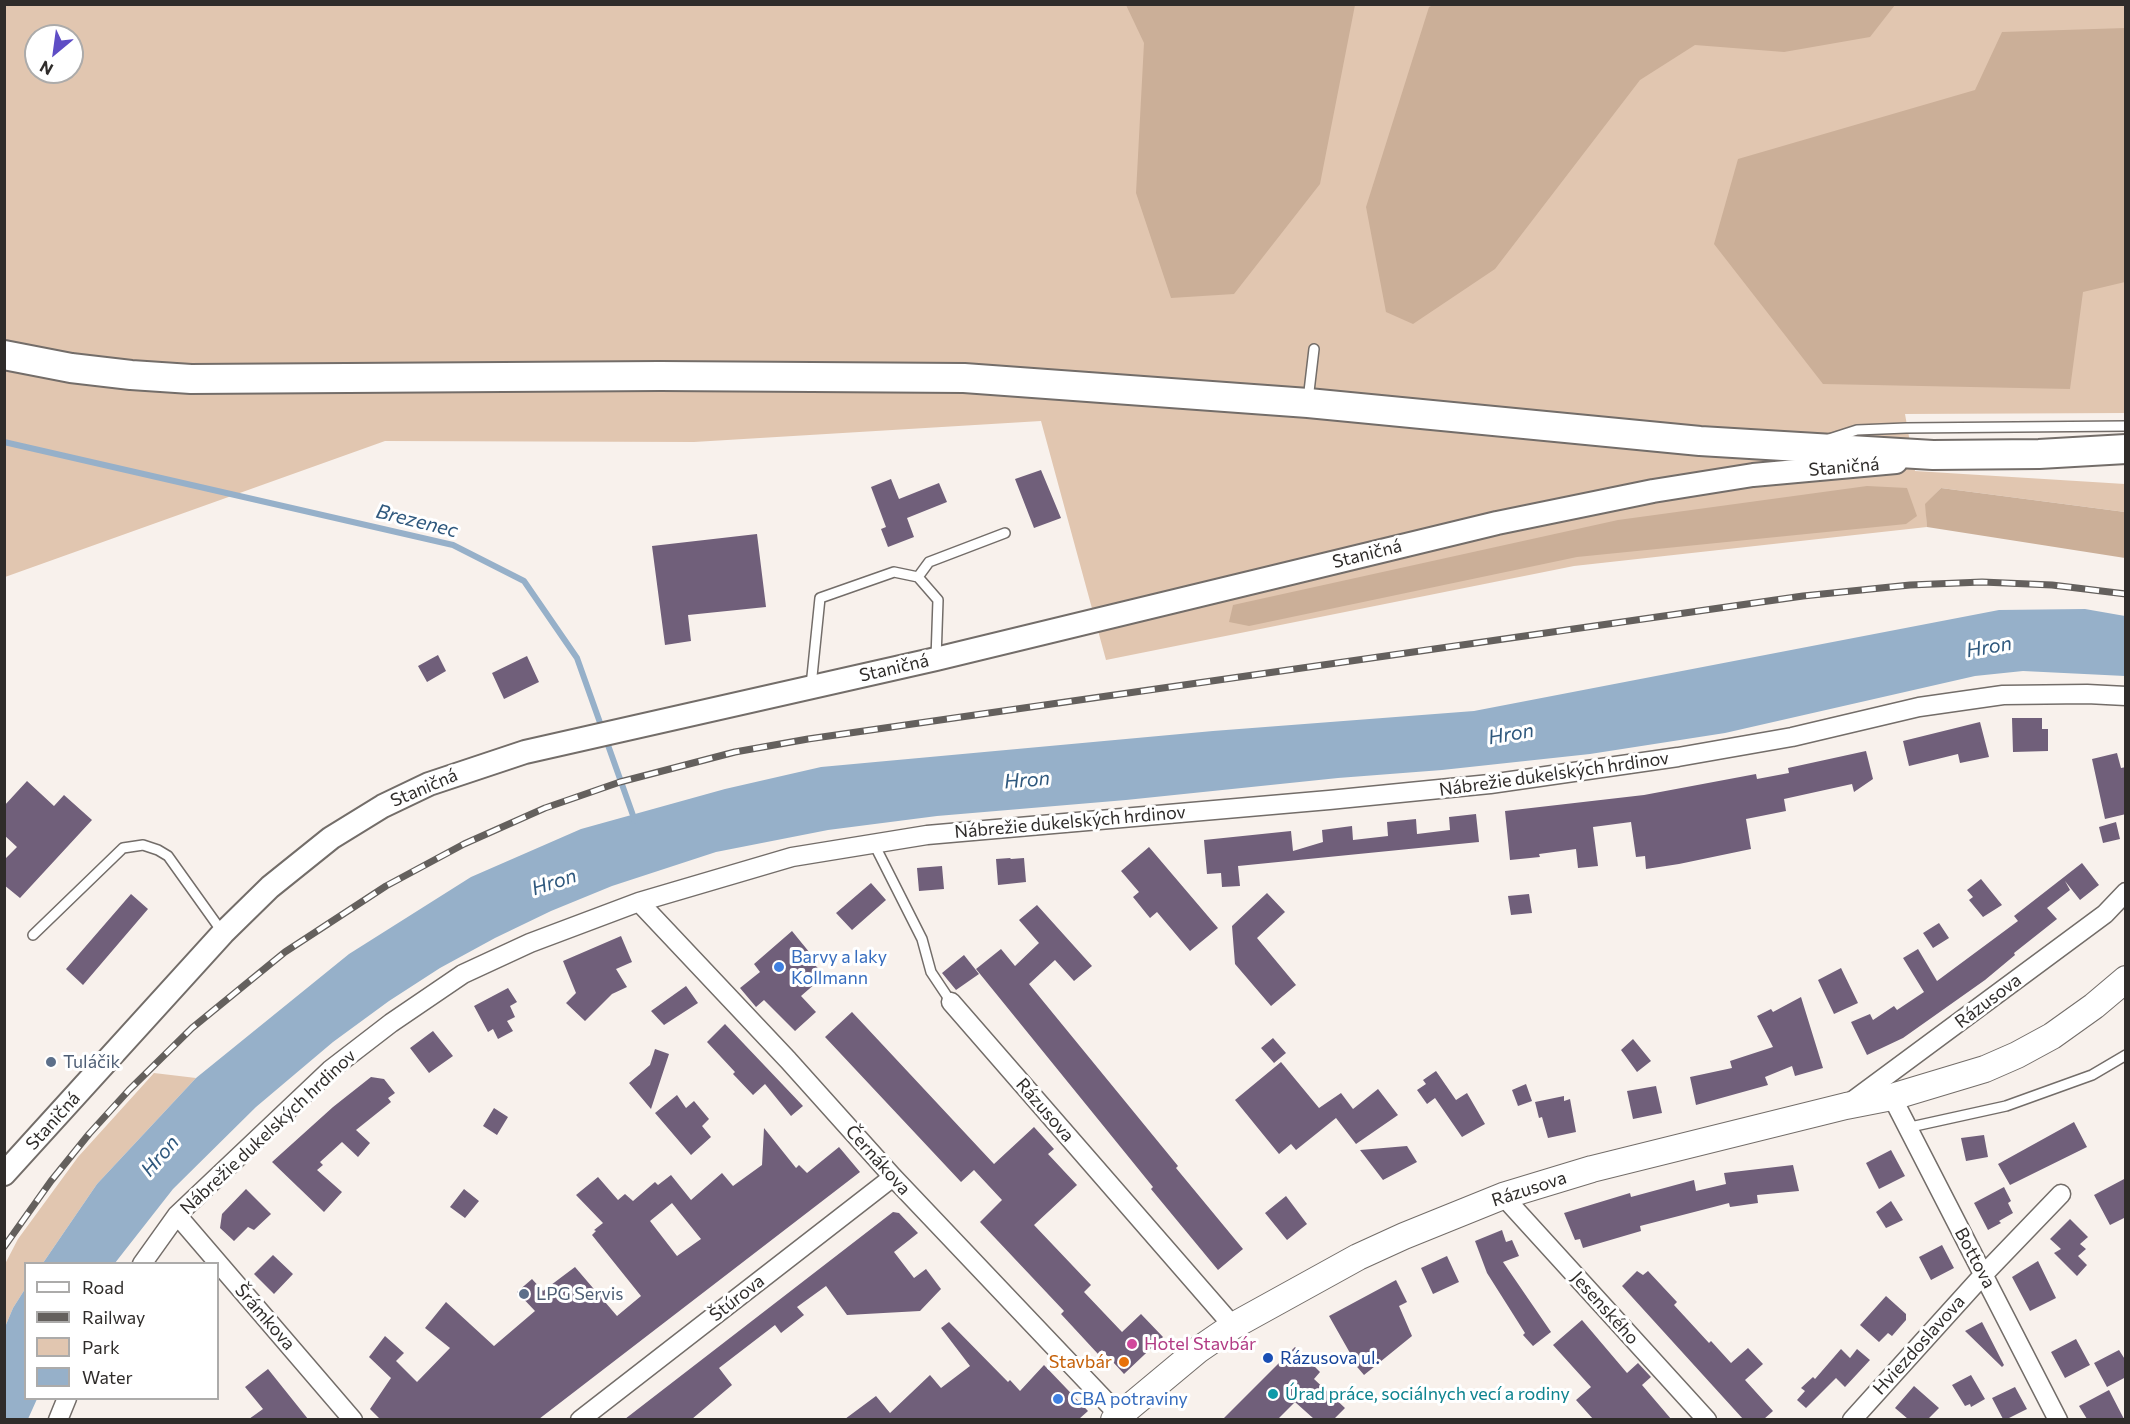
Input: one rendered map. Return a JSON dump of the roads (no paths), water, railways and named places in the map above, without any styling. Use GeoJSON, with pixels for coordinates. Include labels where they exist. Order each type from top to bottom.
{"type":"FeatureCollection","features":[{"type":"Feature","properties":{"kind":"main road"},"geometry":{"type":"LineString","coordinates":[[4,355],[91,370],[191,379],[896,376],[1038,382],[1308,403],[1700,441],[1933,455],[2038,454],[2125,443]]}},
{"type":"Feature","properties":{"kind":"main road","name":"Rázusova"},"geometry":{"type":"LineString","coordinates":[[1119,1418],[1158,1381],[1233,1326],[1358,1257],[1454,1215],[1503,1196],[1603,1166],[1846,1106],[1892,1097],[1985,1069],[2052,1036],[2094,1006],[2126,979]]}},
{"type":"Feature","properties":{"kind":"street","name":"Staničná"},"geometry":{"type":"LineString","coordinates":[[4,1174],[223,933],[270,887],[331,838],[383,806],[429,784],[525,752],[936,659],[1497,523],[1653,491],[1753,475],[1883,464],[1933,455]]}},
{"type":"Feature","properties":{"kind":"street","name":"Nábrežie dukelských hrdinov"},"geometry":{"type":"LineString","coordinates":[[143,1262],[177,1215],[330,1070],[391,1023],[463,974],[530,943],[639,902],[792,857],[927,835],[1490,784],[1690,755],[1792,737],[1919,707],[2003,695],[2126,696]]}},
{"type":"Feature","properties":{"kind":"street","name":"Rázusova"},"geometry":{"type":"LineString","coordinates":[[1846,1106],[2105,914],[2126,892]]}},
{"type":"Feature","properties":{"kind":"street","name":"Černákova"},"geometry":{"type":"LineString","coordinates":[[639,902],[1119,1418]]}},
{"type":"Feature","properties":{"kind":"street","name":"Rázusova"},"geometry":{"type":"LineString","coordinates":[[951,1002],[1233,1326]]}},
{"type":"Feature","properties":{"kind":"street","name":"Bottova"},"geometry":{"type":"LineString","coordinates":[[1892,1097],[2058,1419]]}},
{"type":"Feature","properties":{"kind":"street","name":"Štúrova"},"geometry":{"type":"LineString","coordinates":[[580,1419],[893,1177]]}},
{"type":"Feature","properties":{"kind":"street","name":"Hviezdoslavova"},"geometry":{"type":"LineString","coordinates":[[1852,1419],[1984,1274],[2061,1194]]}},
{"type":"Feature","properties":{"kind":"street","name":"Jesenského"},"geometry":{"type":"LineString","coordinates":[[1503,1196],[1707,1419]]}},
{"type":"Feature","properties":{"kind":"street","name":"Šrámkova"},"geometry":{"type":"LineString","coordinates":[[177,1215],[218,1262]]}},
{"type":"Feature","properties":{"kind":"street","name":"Šrámkova"},"geometry":{"type":"LineString","coordinates":[[219,1264],[353,1419]]}},
{"type":"Feature","properties":{"kind":"street"},"geometry":{"type":"LineString","coordinates":[[58,1419],[66,1400]]}},
{"type":"Feature","properties":{"kind":"lane"},"geometry":{"type":"LineString","coordinates":[[1308,403],[1314,349]]}},
{"type":"Feature","properties":{"kind":"lane"},"geometry":{"type":"LineString","coordinates":[[1805,446],[1857,430],[2006,426],[2125,443]]}},
{"type":"Feature","properties":{"kind":"lane"},"geometry":{"type":"LineString","coordinates":[[918,577],[929,562],[1005,533]]}},
{"type":"Feature","properties":{"kind":"lane"},"geometry":{"type":"LineString","coordinates":[[811,687],[820,598],[894,572],[918,577],[938,600],[936,659]]}},
{"type":"Feature","properties":{"kind":"lane"},"geometry":{"type":"LineString","coordinates":[[874,844],[922,939],[931,972],[951,1002]]}},
{"type":"Feature","properties":{"kind":"lane"},"geometry":{"type":"LineString","coordinates":[[33,935],[123,848],[143,845],[168,856],[223,933]]}},
{"type":"Feature","properties":{"kind":"lane"},"geometry":{"type":"LineString","coordinates":[[1906,1128],[2006,1106],[2092,1075],[2126,1055]]}},
{"type":"Feature","properties":{"kind":"water","name":"Hron"},"geometry":{"type":"Polygon","coordinates":[[[2085,609],[2125,616],[2125,676],[2023,671],[1975,676],[1725,733],[1590,754],[1442,770],[937,816],[828,830],[716,852],[612,886],[551,911],[440,968],[389,1001],[333,1042],[256,1107],[173,1189],[116,1262],[44,1262],[97,1184],[196,1078],[349,954],[471,877],[581,829],[725,789],[821,767],[1213,731],[1474,711],[1999,610],[2085,609]]]}},
{"type":"Feature","properties":{"kind":"water"},"geometry":{"type":"Polygon","coordinates":[[[24,1291],[24,1400],[37,1400],[28,1419],[5,1419],[5,1327],[24,1291]]]}},
{"type":"Feature","properties":{"kind":"waterway","name":"Brezenec"},"geometry":{"type":"LineString","coordinates":[[4,442],[453,545],[524,581],[577,658],[635,821]]}},
{"type":"Feature","properties":{"kind":"railway"},"geometry":{"type":"LineString","coordinates":[[4,1247],[51,1181],[129,1090],[192,1028],[285,952],[386,886],[464,844],[545,808],[620,782],[735,752],[808,739],[1803,596],[1910,585],[1982,582],[2052,585],[2126,594]]}},
{"type":"Feature","properties":{"kind":"place","name":"Barvy a laky Kollmann"},"geometry":{"type":"Point","coordinates":[779,967]}},
{"type":"Feature","properties":{"kind":"place","name":"Tuláčik"},"geometry":{"type":"Point","coordinates":[51,1062]}},
{"type":"Feature","properties":{"kind":"place","name":"LPG Servis"},"geometry":{"type":"Point","coordinates":[524,1294]}},
{"type":"Feature","properties":{"kind":"place","name":"Hotel Stavbár"},"geometry":{"type":"Point","coordinates":[1132,1344]}},
{"type":"Feature","properties":{"kind":"place","name":"Rázusova ul."},"geometry":{"type":"Point","coordinates":[1268,1358]}},
{"type":"Feature","properties":{"kind":"place","name":"Stavbár"},"geometry":{"type":"Point","coordinates":[1124,1362]}},
{"type":"Feature","properties":{"kind":"place","name":"Úrad práce, sociálnych vecí a rodiny"},"geometry":{"type":"Point","coordinates":[1273,1394]}},
{"type":"Feature","properties":{"kind":"place","name":"CBA potraviny"},"geometry":{"type":"Point","coordinates":[1058,1399]}}]}
